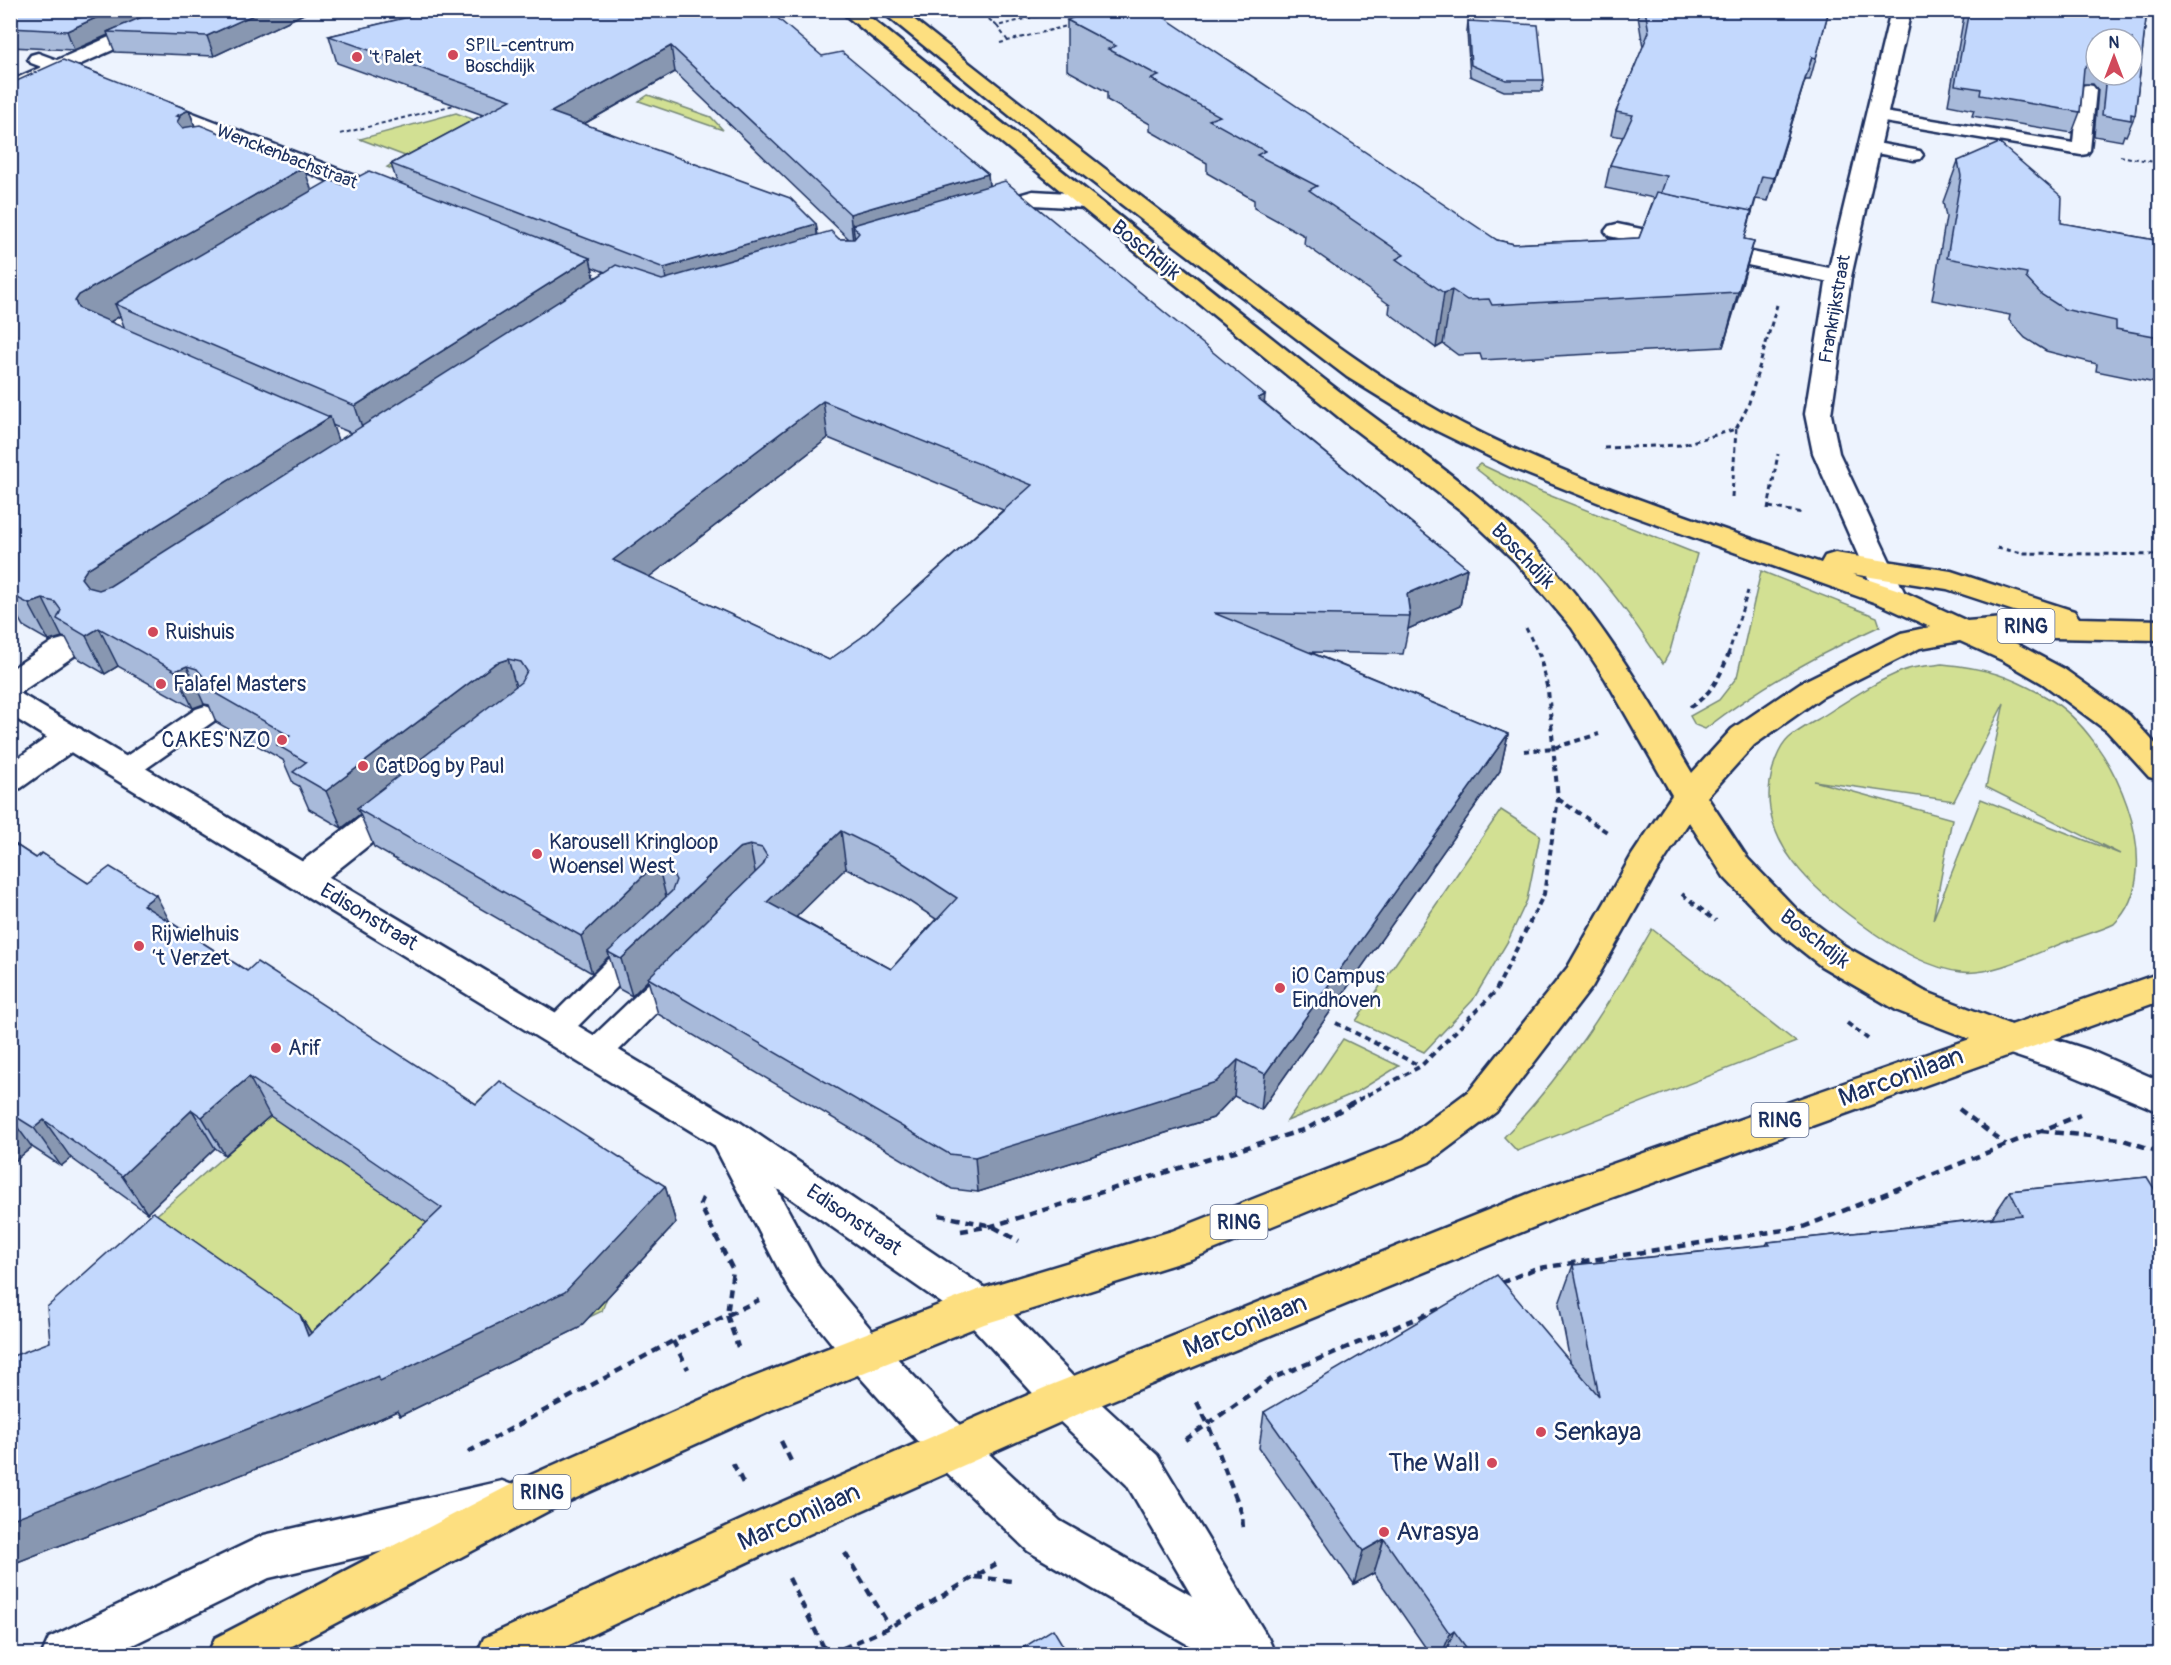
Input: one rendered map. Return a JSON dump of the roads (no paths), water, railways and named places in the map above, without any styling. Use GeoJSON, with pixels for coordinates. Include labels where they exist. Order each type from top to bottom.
{"type":"FeatureCollection","features":[{"type":"Feature","properties":{"kind":"main road","name":"Boschdijk"},"geometry":{"type":"LineString","coordinates":[[848,10],[1355,417],[1472,505],[1510,540],[1582,621],[1619,676],[1689,796],[1736,867],[1785,919],[1833,956],[1879,984],[1911,1000],[2007,1040]]}},
{"type":"Feature","properties":{"kind":"main road","name":"Boschdijk"},"geometry":{"type":"LineString","coordinates":[[889,10],[1100,177],[1356,372],[1434,419],[1525,463],[1632,506],[1892,598],[1959,631],[2015,654],[2054,676],[2118,723],[2160,769]]}},
{"type":"Feature","properties":{"kind":"main road"},"geometry":{"type":"LineString","coordinates":[[1761,550],[1951,580],[2094,628]]}},
{"type":"Feature","properties":{"kind":"main road","name":"RING"},"geometry":{"type":"LineString","coordinates":[[231,1654],[537,1494],[756,1396],[980,1307],[1177,1247],[1416,1151],[1483,1101],[1580,977],[1644,864],[1689,796],[1743,737],[1811,690],[1912,640],[1959,631],[2023,626],[2160,630]]}},
{"type":"Feature","properties":{"kind":"main road","name":"RING"},"geometry":{"type":"LineString","coordinates":[[2007,1040],[2160,987]]}},
{"type":"Feature","properties":{"kind":"main road","name":"Marconilaan"},"geometry":{"type":"LineString","coordinates":[[500,1654],[777,1527],[1066,1399],[1552,1202],[2007,1040]]}},
{"type":"Feature","properties":{"kind":"street"},"geometry":{"type":"LineString","coordinates":[[10,71],[147,10]]}},
{"type":"Feature","properties":{"kind":"street"},"geometry":{"type":"LineString","coordinates":[[10,89],[188,10]]}},
{"type":"Feature","properties":{"kind":"street","name":"Frankrijkstraat"},"geometry":{"type":"LineString","coordinates":[[1892,598],[1826,453],[1818,414],[1839,277],[1901,10]]}},
{"type":"Feature","properties":{"kind":"street","name":"Wenckenbachstraat"},"geometry":{"type":"LineString","coordinates":[[38,58],[121,91],[229,142],[272,150],[352,192],[407,204]]}},
{"type":"Feature","properties":{"kind":"street"},"geometry":{"type":"LineString","coordinates":[[969,216],[1033,198],[1086,201]]}},
{"type":"Feature","properties":{"kind":"street"},"geometry":{"type":"LineString","coordinates":[[1617,231],[1839,277]]}},
{"type":"Feature","properties":{"kind":"street"},"geometry":{"type":"LineString","coordinates":[[10,685],[63,650]]}},
{"type":"Feature","properties":{"kind":"street","name":"Edisonstraat"},"geometry":{"type":"LineString","coordinates":[[10,701],[728,1134],[980,1307],[1066,1399],[1142,1470],[1252,1654]]}},
{"type":"Feature","properties":{"kind":"street"},"geometry":{"type":"LineString","coordinates":[[10,780],[70,737]]}},
{"type":"Feature","properties":{"kind":"street"},"geometry":{"type":"LineString","coordinates":[[304,878],[426,783]]}},
{"type":"Feature","properties":{"kind":"street","name":"Boschdijk"},"geometry":{"type":"LineString","coordinates":[[2007,1040],[2076,1061],[2160,1097]]}},
{"type":"Feature","properties":{"kind":"street"},"geometry":{"type":"LineString","coordinates":[[728,1134],[805,1280],[865,1353],[953,1449],[1044,1536],[1248,1654]]}},
{"type":"Feature","properties":{"kind":"street"},"geometry":{"type":"LineString","coordinates":[[65,1654],[264,1557],[537,1494]]}},
{"type":"Feature","properties":{"kind":"lane"},"geometry":{"type":"LineString","coordinates":[[1878,116],[2081,150],[2087,90]]}},
{"type":"Feature","properties":{"kind":"lane"},"geometry":{"type":"LineString","coordinates":[[1871,147],[1914,155]]}},
{"type":"Feature","properties":{"kind":"lane"},"geometry":{"type":"LineString","coordinates":[[125,770],[205,715]]}},
{"type":"Feature","properties":{"kind":"lane"},"geometry":{"type":"LineString","coordinates":[[556,1030],[661,926]]}},
{"type":"Feature","properties":{"kind":"lane"},"geometry":{"type":"LineString","coordinates":[[595,1054],[701,950]]}},
{"type":"Feature","properties":{"kind":"place","name":"SPIL-centrum Boschdijk"},"geometry":{"type":"Point","coordinates":[453,55]}},
{"type":"Feature","properties":{"kind":"place","name":"'t Palet"},"geometry":{"type":"Point","coordinates":[357,57]}},
{"type":"Feature","properties":{"kind":"place","name":"Ruishuis"},"geometry":{"type":"Point","coordinates":[153,632]}},
{"type":"Feature","properties":{"kind":"place","name":"Falafel Masters"},"geometry":{"type":"Point","coordinates":[161,684]}},
{"type":"Feature","properties":{"kind":"place","name":"CAKES'NZO"},"geometry":{"type":"Point","coordinates":[282,740]}},
{"type":"Feature","properties":{"kind":"place","name":"CatDog by Paul"},"geometry":{"type":"Point","coordinates":[363,766]}},
{"type":"Feature","properties":{"kind":"place","name":"Karousell Kringloop Woensel West"},"geometry":{"type":"Point","coordinates":[537,854]}},
{"type":"Feature","properties":{"kind":"place","name":"Rijwielhuis ‘t Verzet"},"geometry":{"type":"Point","coordinates":[139,946]}},
{"type":"Feature","properties":{"kind":"place","name":"iO Campus Eindhoven"},"geometry":{"type":"Point","coordinates":[1280,988]}},
{"type":"Feature","properties":{"kind":"place","name":"Arif"},"geometry":{"type":"Point","coordinates":[276,1048]}},
{"type":"Feature","properties":{"kind":"place","name":"Senkaya"},"geometry":{"type":"Point","coordinates":[1541,1432]}},
{"type":"Feature","properties":{"kind":"place","name":"The Wall"},"geometry":{"type":"Point","coordinates":[1492,1463]}},
{"type":"Feature","properties":{"kind":"place","name":"Avrasya"},"geometry":{"type":"Point","coordinates":[1384,1532]}}]}
